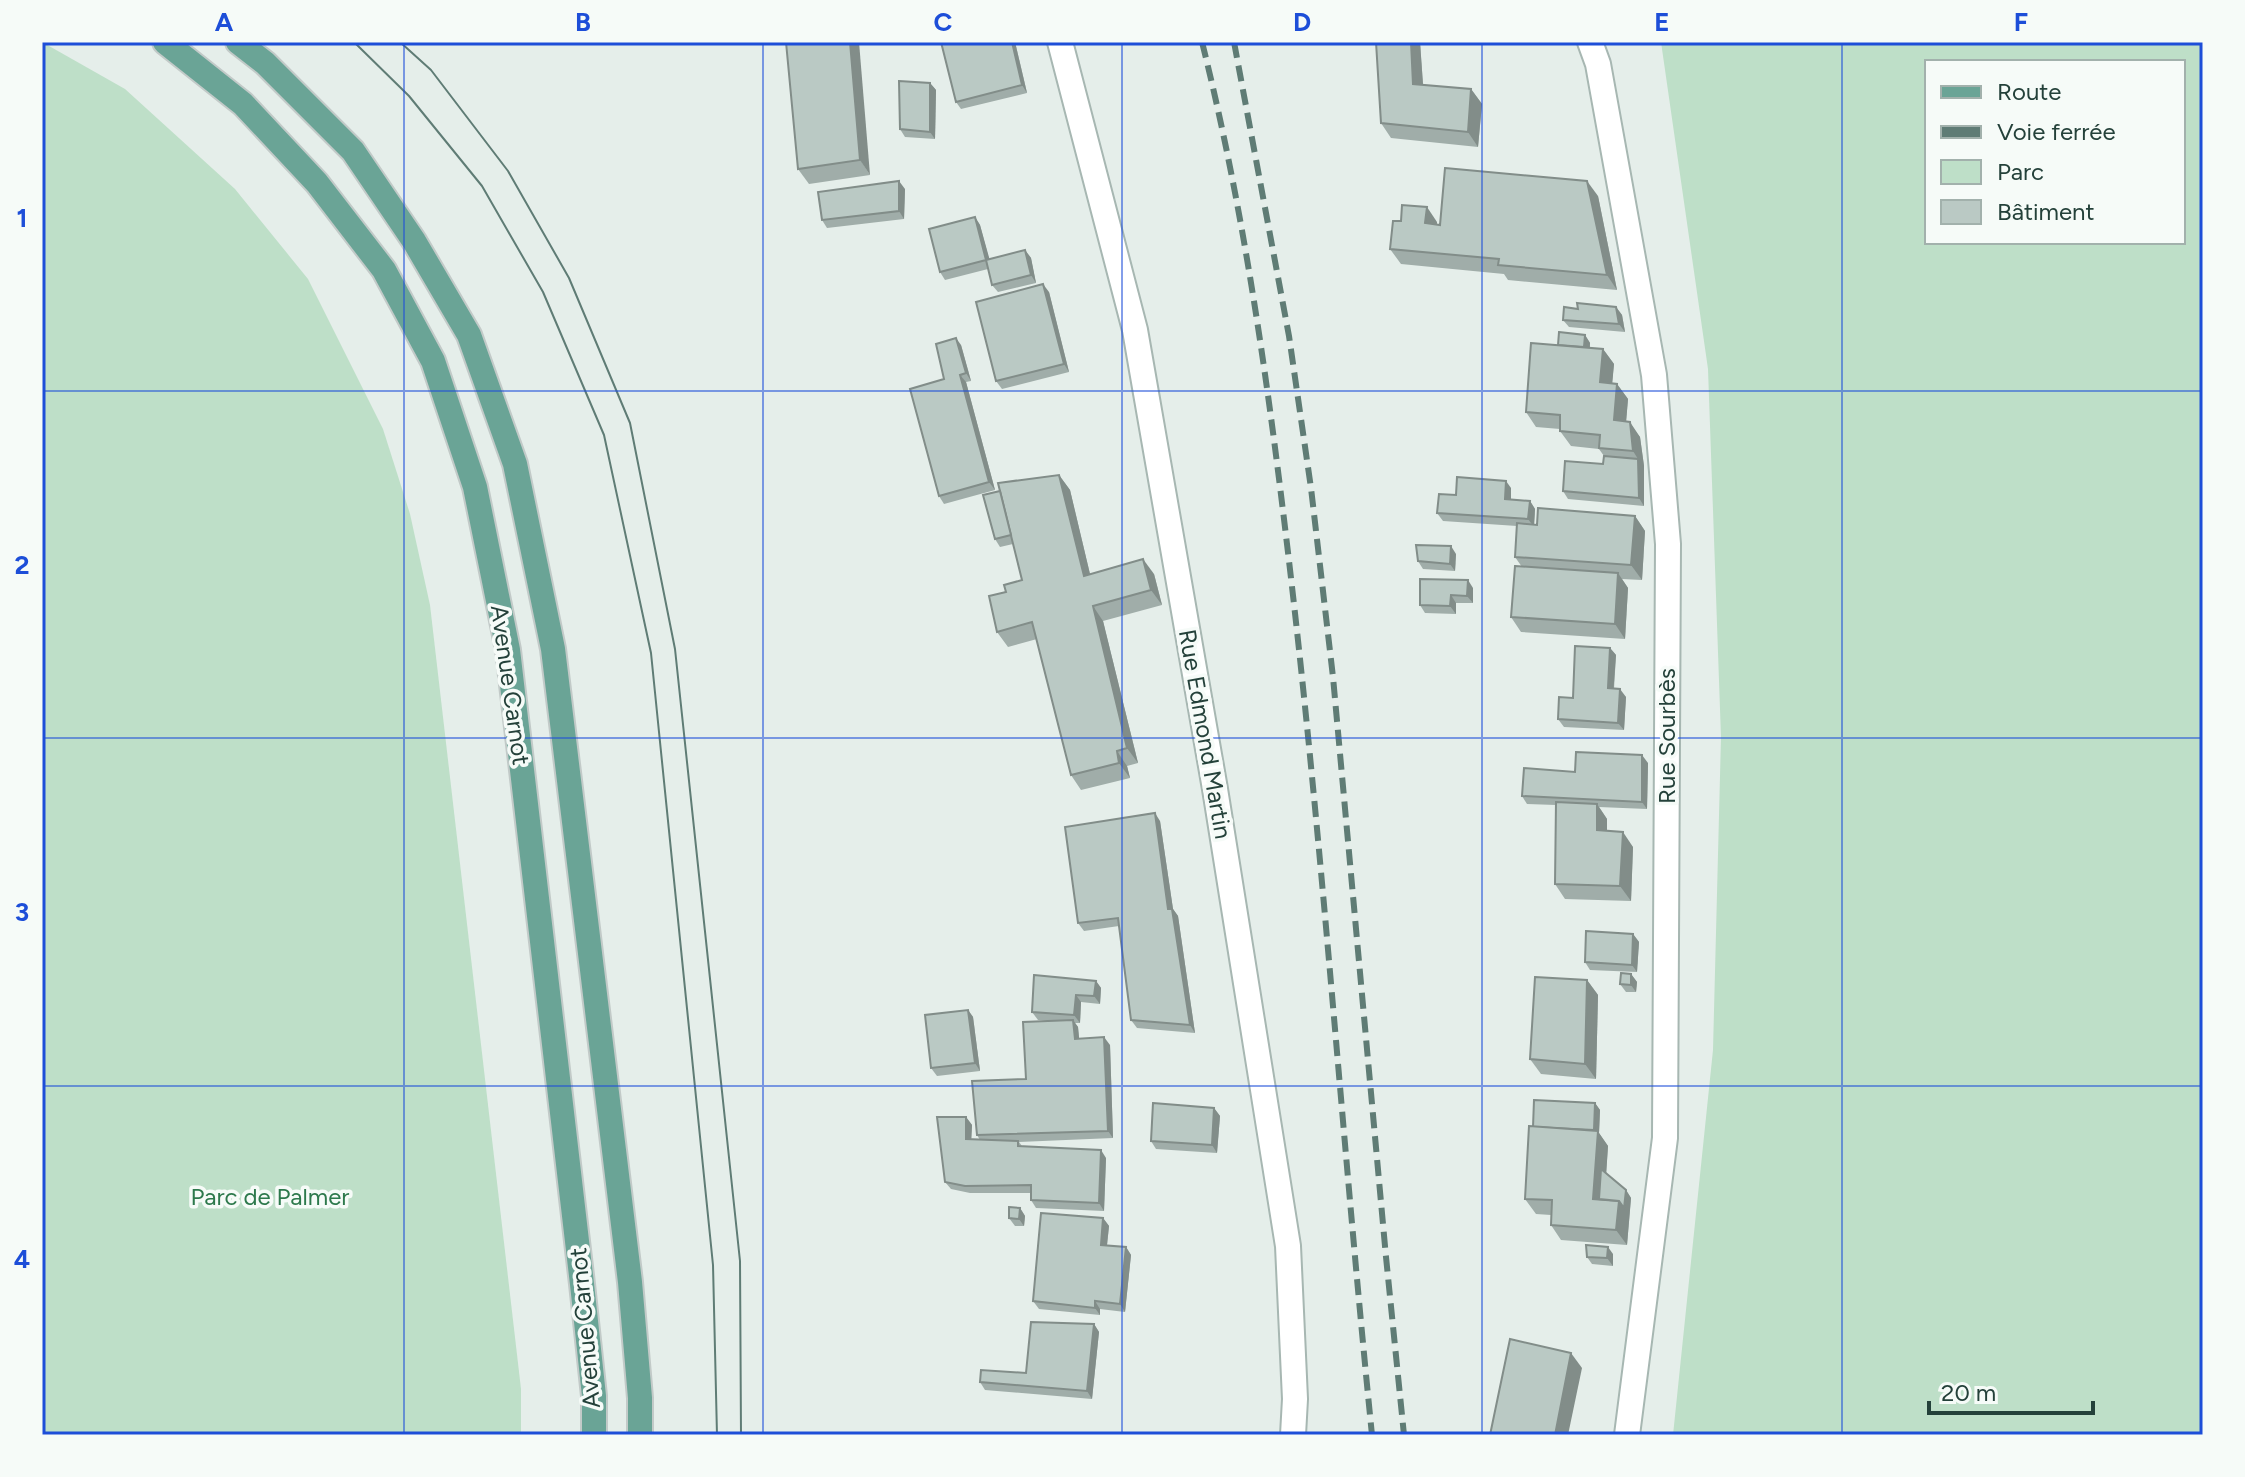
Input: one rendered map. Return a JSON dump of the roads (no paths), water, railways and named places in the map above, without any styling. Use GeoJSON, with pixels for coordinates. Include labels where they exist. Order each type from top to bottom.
{"type":"FeatureCollection","features":[{"type":"Feature","properties":{"kind":"main road","name":"Avenue Carnot"},"geometry":{"type":"LineString","coordinates":[[165,42],[243,104],[317,183],[384,270],[433,361],[475,487],[508,650],[582,1284],[594,1396],[594,1435]]}},
{"type":"Feature","properties":{"kind":"main road","name":"Avenue Carnot"},"geometry":{"type":"LineString","coordinates":[[238,42],[265,63],[353,151],[414,241],[469,335],[515,464],[553,649],[630,1282],[640,1398],[640,1435]]}},
{"type":"Feature","properties":{"kind":"street","name":"Rue Edmond Martin"},"geometry":{"type":"LineString","coordinates":[[1060,42],[1135,330],[1215,789],[1288,1246],[1295,1399],[1293,1435]]}},
{"type":"Feature","properties":{"kind":"street","name":"Rue Sourbès"},"geometry":{"type":"LineString","coordinates":[[1590,42],[1598,64],[1654,375],[1668,544],[1665,1138],[1627,1435]]}},
{"type":"Feature","properties":{"kind":"tram line"},"geometry":{"type":"LineString","coordinates":[[354,42],[409,96],[482,186],[543,292],[604,435],[651,653],[713,1265],[717,1435]]}},
{"type":"Feature","properties":{"kind":"tram line"},"geometry":{"type":"LineString","coordinates":[[400,42],[431,70],[508,171],[569,278],[630,423],[675,649],[740,1261],[741,1435]]}},
{"type":"Feature","properties":{"kind":"railway"},"geometry":{"type":"LineString","coordinates":[[1202,42],[1244,241],[1283,511],[1314,792],[1372,1435]]}},
{"type":"Feature","properties":{"kind":"railway"},"geometry":{"type":"LineString","coordinates":[[1234,42],[1289,336],[1311,488],[1333,677],[1404,1435]]}},
{"type":"Feature","properties":{"kind":"park label","name":"Parc de Palmer"},"geometry":{"type":"Point","coordinates":[270,1197]}}]}
